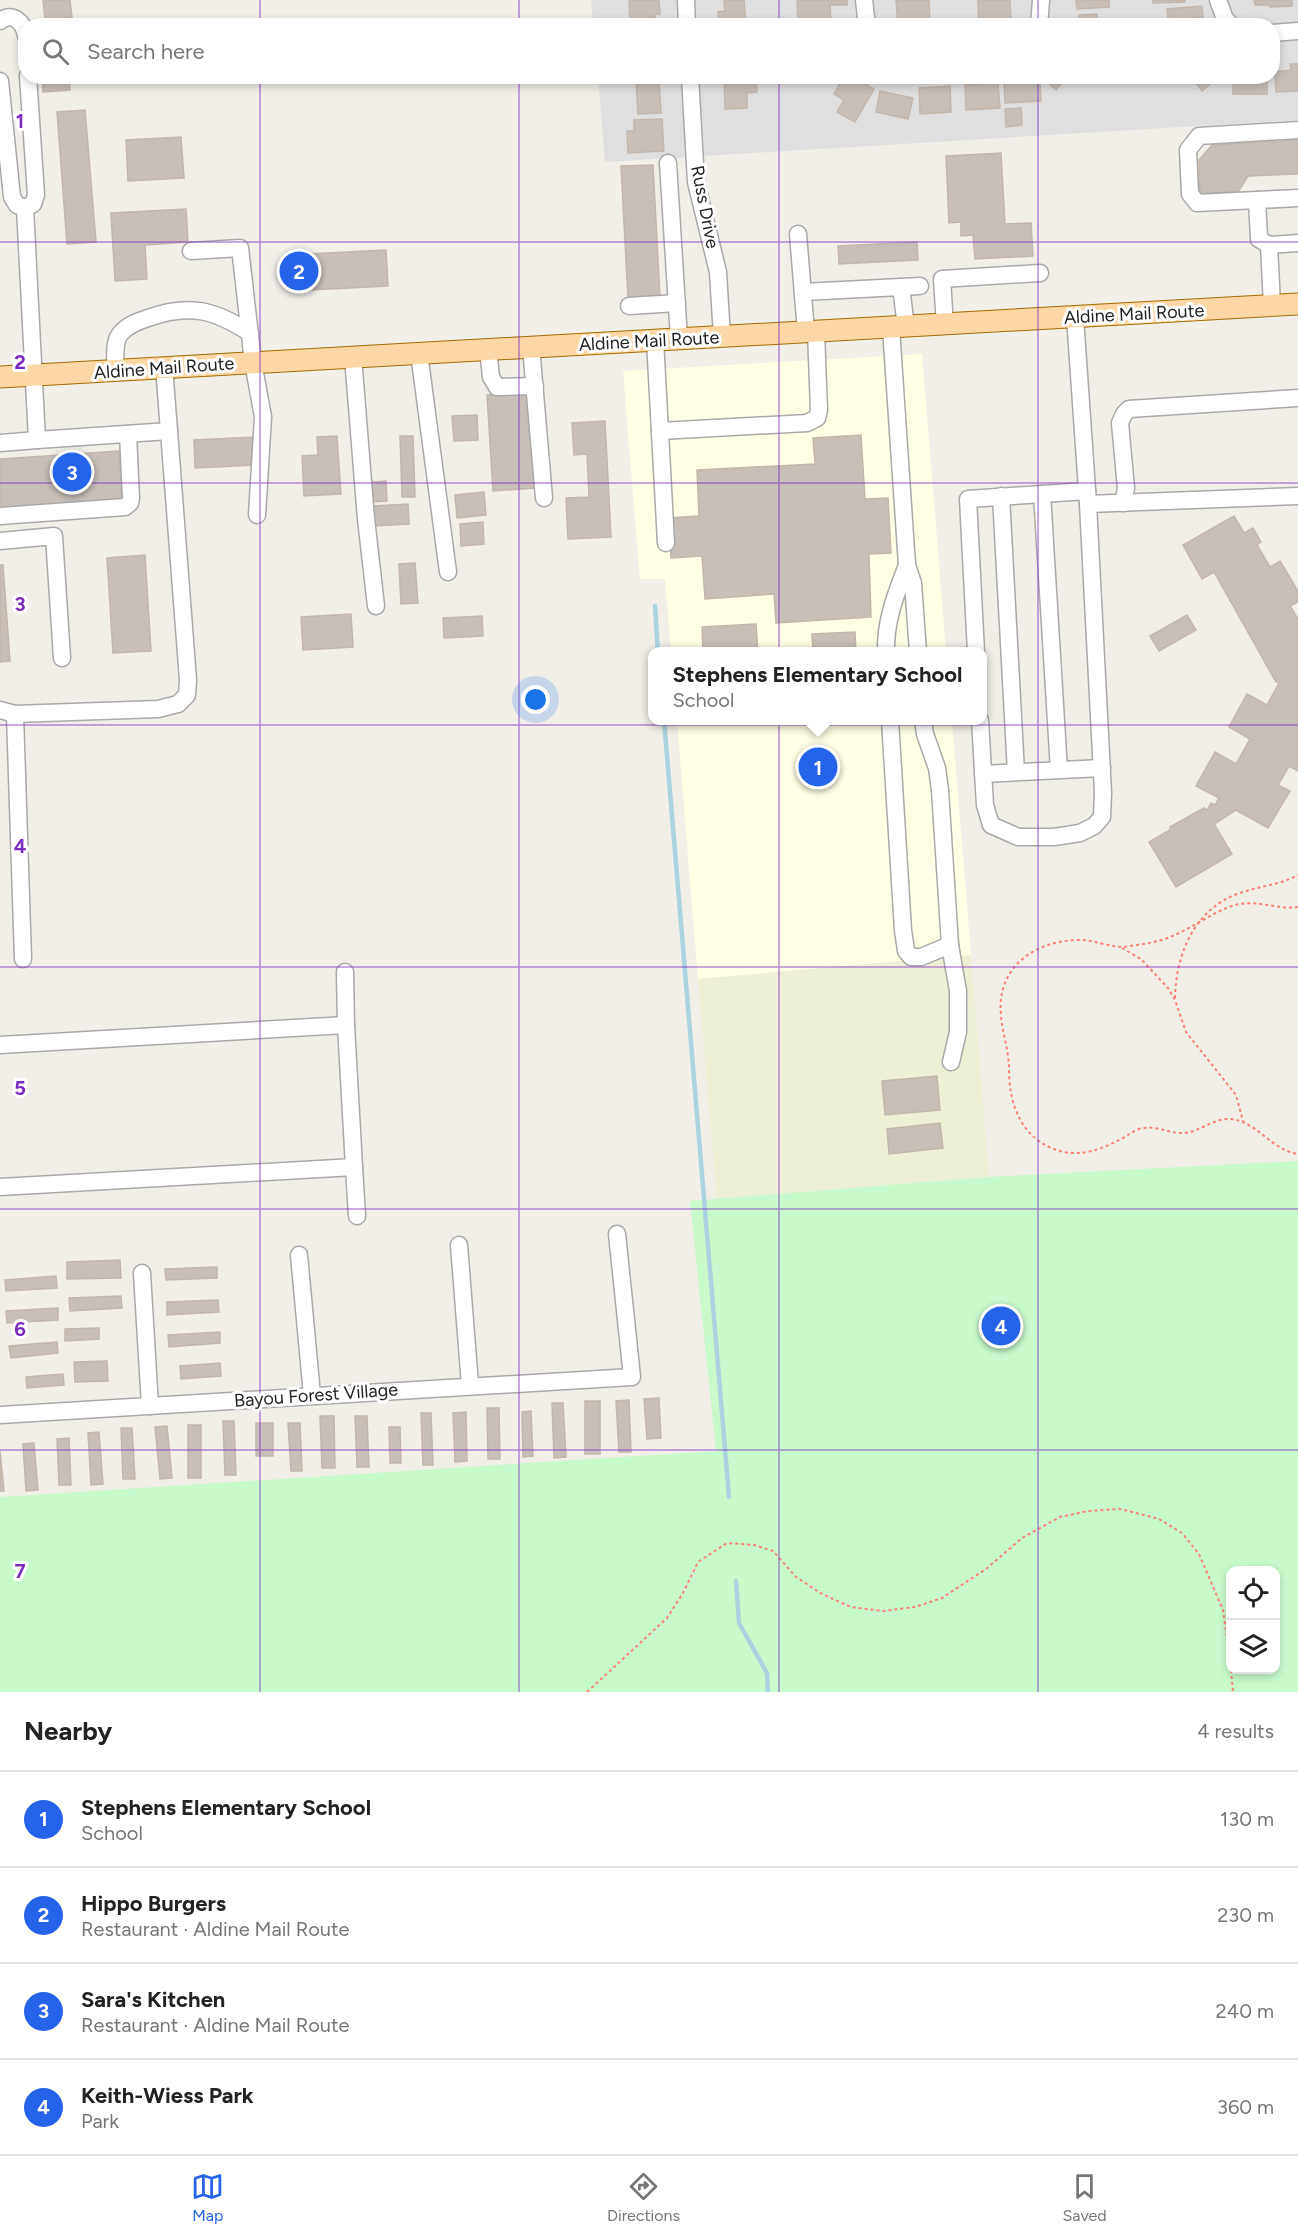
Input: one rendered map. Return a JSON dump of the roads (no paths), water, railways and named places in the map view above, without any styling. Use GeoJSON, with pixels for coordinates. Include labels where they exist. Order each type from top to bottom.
{"type":"FeatureCollection","features":[{"type":"Feature","properties":{"kind":"main road","name":"Aldine Mail Route"},"geometry":{"type":"LineString","coordinates":[[0,377],[1298,304]]}},
{"type":"Feature","properties":{"kind":"street"},"geometry":{"type":"LineString","coordinates":[[686,0],[687,18]]}},
{"type":"Feature","properties":{"kind":"street"},"geometry":{"type":"LineString","coordinates":[[864,0],[866,18]]}},
{"type":"Feature","properties":{"kind":"street"},"geometry":{"type":"LineString","coordinates":[[1040,18],[1041,0]]}},
{"type":"Feature","properties":{"kind":"street"},"geometry":{"type":"LineString","coordinates":[[1218,0],[1225,18]]}},
{"type":"Feature","properties":{"kind":"street"},"geometry":{"type":"LineString","coordinates":[[0,21],[12,16],[18,20]]}},
{"type":"Feature","properties":{"kind":"street"},"geometry":{"type":"LineString","coordinates":[[1280,32],[1298,31]]}},
{"type":"Feature","properties":{"kind":"street"},"geometry":{"type":"LineString","coordinates":[[0,81],[12,197],[17,205],[25,208],[33,204],[36,195],[29,84]]}},
{"type":"Feature","properties":{"kind":"street","name":"Russ Drive"},"geometry":{"type":"LineString","coordinates":[[690,84],[696,182],[718,272],[722,337]]}},
{"type":"Feature","properties":{"kind":"street"},"geometry":{"type":"LineString","coordinates":[[1298,130],[1199,136],[1188,150],[1190,194],[1197,203],[1298,198]]}},
{"type":"Feature","properties":{"kind":"street"},"geometry":{"type":"LineString","coordinates":[[668,163],[679,339]]}},
{"type":"Feature","properties":{"kind":"street"},"geometry":{"type":"LineString","coordinates":[[670,182],[696,182]]}},
{"type":"Feature","properties":{"kind":"street"},"geometry":{"type":"LineString","coordinates":[[1257,200],[1259,239],[1269,244],[1298,243]]}},
{"type":"Feature","properties":{"kind":"street"},"geometry":{"type":"LineString","coordinates":[[25,208],[37,440]]}},
{"type":"Feature","properties":{"kind":"street"},"geometry":{"type":"LineString","coordinates":[[660,431],[807,423],[817,418],[819,410],[811,332],[803,292],[798,234]]}},
{"type":"Feature","properties":{"kind":"street"},"geometry":{"type":"LineString","coordinates":[[1269,244],[1272,305]]}},
{"type":"Feature","properties":{"kind":"street"},"geometry":{"type":"LineString","coordinates":[[191,251],[240,248],[253,362],[263,417],[257,515]]}},
{"type":"Feature","properties":{"kind":"street"},"geometry":{"type":"LineString","coordinates":[[945,325],[942,279],[1040,273]]}},
{"type":"Feature","properties":{"kind":"street"},"geometry":{"type":"LineString","coordinates":[[901,286],[899,327],[908,565],[913,583],[918,647]]}},
{"type":"Feature","properties":{"kind":"street"},"geometry":{"type":"LineString","coordinates":[[803,292],[920,286]]}},
{"type":"Feature","properties":{"kind":"street"},"geometry":{"type":"LineString","coordinates":[[629,306],[677,303]]}},
{"type":"Feature","properties":{"kind":"street"},"geometry":{"type":"LineString","coordinates":[[115,370],[116,342],[120,333],[135,322],[168,310],[187,309],[211,313],[227,318],[250,333]]}},
{"type":"Feature","properties":{"kind":"street"},"geometry":{"type":"LineString","coordinates":[[980,725],[985,805],[991,825],[1018,837],[1054,837],[1080,833],[1094,826],[1102,817],[1102,768],[1075,317]]}},
{"type":"Feature","properties":{"kind":"street"},"geometry":{"type":"LineString","coordinates":[[655,340],[666,543]]}},
{"type":"Feature","properties":{"kind":"street"},"geometry":{"type":"LineString","coordinates":[[531,347],[544,498]]}},
{"type":"Feature","properties":{"kind":"street"},"geometry":{"type":"LineString","coordinates":[[488,349],[491,377],[497,387],[535,386]]}},
{"type":"Feature","properties":{"kind":"street"},"geometry":{"type":"LineString","coordinates":[[419,353],[448,572]]}},
{"type":"Feature","properties":{"kind":"street"},"geometry":{"type":"LineString","coordinates":[[353,357],[365,508],[376,606]]}},
{"type":"Feature","properties":{"kind":"street"},"geometry":{"type":"LineString","coordinates":[[23,959],[8,712],[158,709],[178,704],[187,695],[188,680],[164,367]]}},
{"type":"Feature","properties":{"kind":"street"},"geometry":{"type":"LineString","coordinates":[[1123,503],[1126,488],[1120,423],[1129,409],[1298,398]]}},
{"type":"Feature","properties":{"kind":"street"},"geometry":{"type":"LineString","coordinates":[[0,443],[169,431]]}},
{"type":"Feature","properties":{"kind":"street"},"geometry":{"type":"LineString","coordinates":[[0,516],[125,507],[130,504],[128,434]]}},
{"type":"Feature","properties":{"kind":"street"},"geometry":{"type":"LineString","coordinates":[[1042,494],[1059,770]]}},
{"type":"Feature","properties":{"kind":"street"},"geometry":{"type":"LineString","coordinates":[[976,647],[968,499],[1042,494],[1087,497],[1123,503],[1298,496]]}},
{"type":"Feature","properties":{"kind":"street"},"geometry":{"type":"LineString","coordinates":[[1001,496],[1016,772]]}},
{"type":"Feature","properties":{"kind":"street"},"geometry":{"type":"LineString","coordinates":[[0,541],[54,536],[62,658]]}},
{"type":"Feature","properties":{"kind":"street"},"geometry":{"type":"LineString","coordinates":[[886,647],[886,631],[893,603],[908,565]]}},
{"type":"Feature","properties":{"kind":"street"},"geometry":{"type":"LineString","coordinates":[[890,725],[906,951],[911,957],[921,957],[950,945]]}},
{"type":"Feature","properties":{"kind":"street"},"geometry":{"type":"LineString","coordinates":[[924,725],[937,768],[940,790],[950,945],[958,991],[958,1032],[951,1062]]}},
{"type":"Feature","properties":{"kind":"street"},"geometry":{"type":"LineString","coordinates":[[983,774],[1102,768]]}},
{"type":"Feature","properties":{"kind":"street"},"geometry":{"type":"LineString","coordinates":[[345,972],[357,1216]]}},
{"type":"Feature","properties":{"kind":"street"},"geometry":{"type":"LineString","coordinates":[[0,1045],[346,1025]]}},
{"type":"Feature","properties":{"kind":"street"},"geometry":{"type":"LineString","coordinates":[[0,1187],[354,1167]]}},
{"type":"Feature","properties":{"kind":"street","name":"Bayou Forest Village"},"geometry":{"type":"LineString","coordinates":[[0,1415],[632,1377],[617,1234]]}},
{"type":"Feature","properties":{"kind":"street"},"geometry":{"type":"LineString","coordinates":[[459,1245],[470,1385]]}},
{"type":"Feature","properties":{"kind":"street"},"geometry":{"type":"LineString","coordinates":[[299,1255],[312,1395]]}},
{"type":"Feature","properties":{"kind":"street"},"geometry":{"type":"LineString","coordinates":[[142,1273],[150,1406]]}},
{"type":"Feature","properties":{"kind":"waterway"},"geometry":{"type":"LineString","coordinates":[[655,606],[658,647]]}},
{"type":"Feature","properties":{"kind":"waterway"},"geometry":{"type":"LineString","coordinates":[[664,725],[729,1497]]}},
{"type":"Feature","properties":{"kind":"waterway"},"geometry":{"type":"LineString","coordinates":[[736,1581],[739,1623],[767,1673],[768,1692]]}},
{"type":"Feature","properties":{"kind":"place","name":"Hippo Burgers"},"geometry":{"type":"Point","coordinates":[299,271]}},
{"type":"Feature","properties":{"kind":"place","name":"Sara's Kitchen"},"geometry":{"type":"Point","coordinates":[72,472]}},
{"type":"Feature","properties":{"kind":"place","name":"Stephens Elementary School"},"geometry":{"type":"Point","coordinates":[818,767]}},
{"type":"Feature","properties":{"kind":"place","name":"Keith-Wiess Park"},"geometry":{"type":"Point","coordinates":[1001,1326]}}]}
